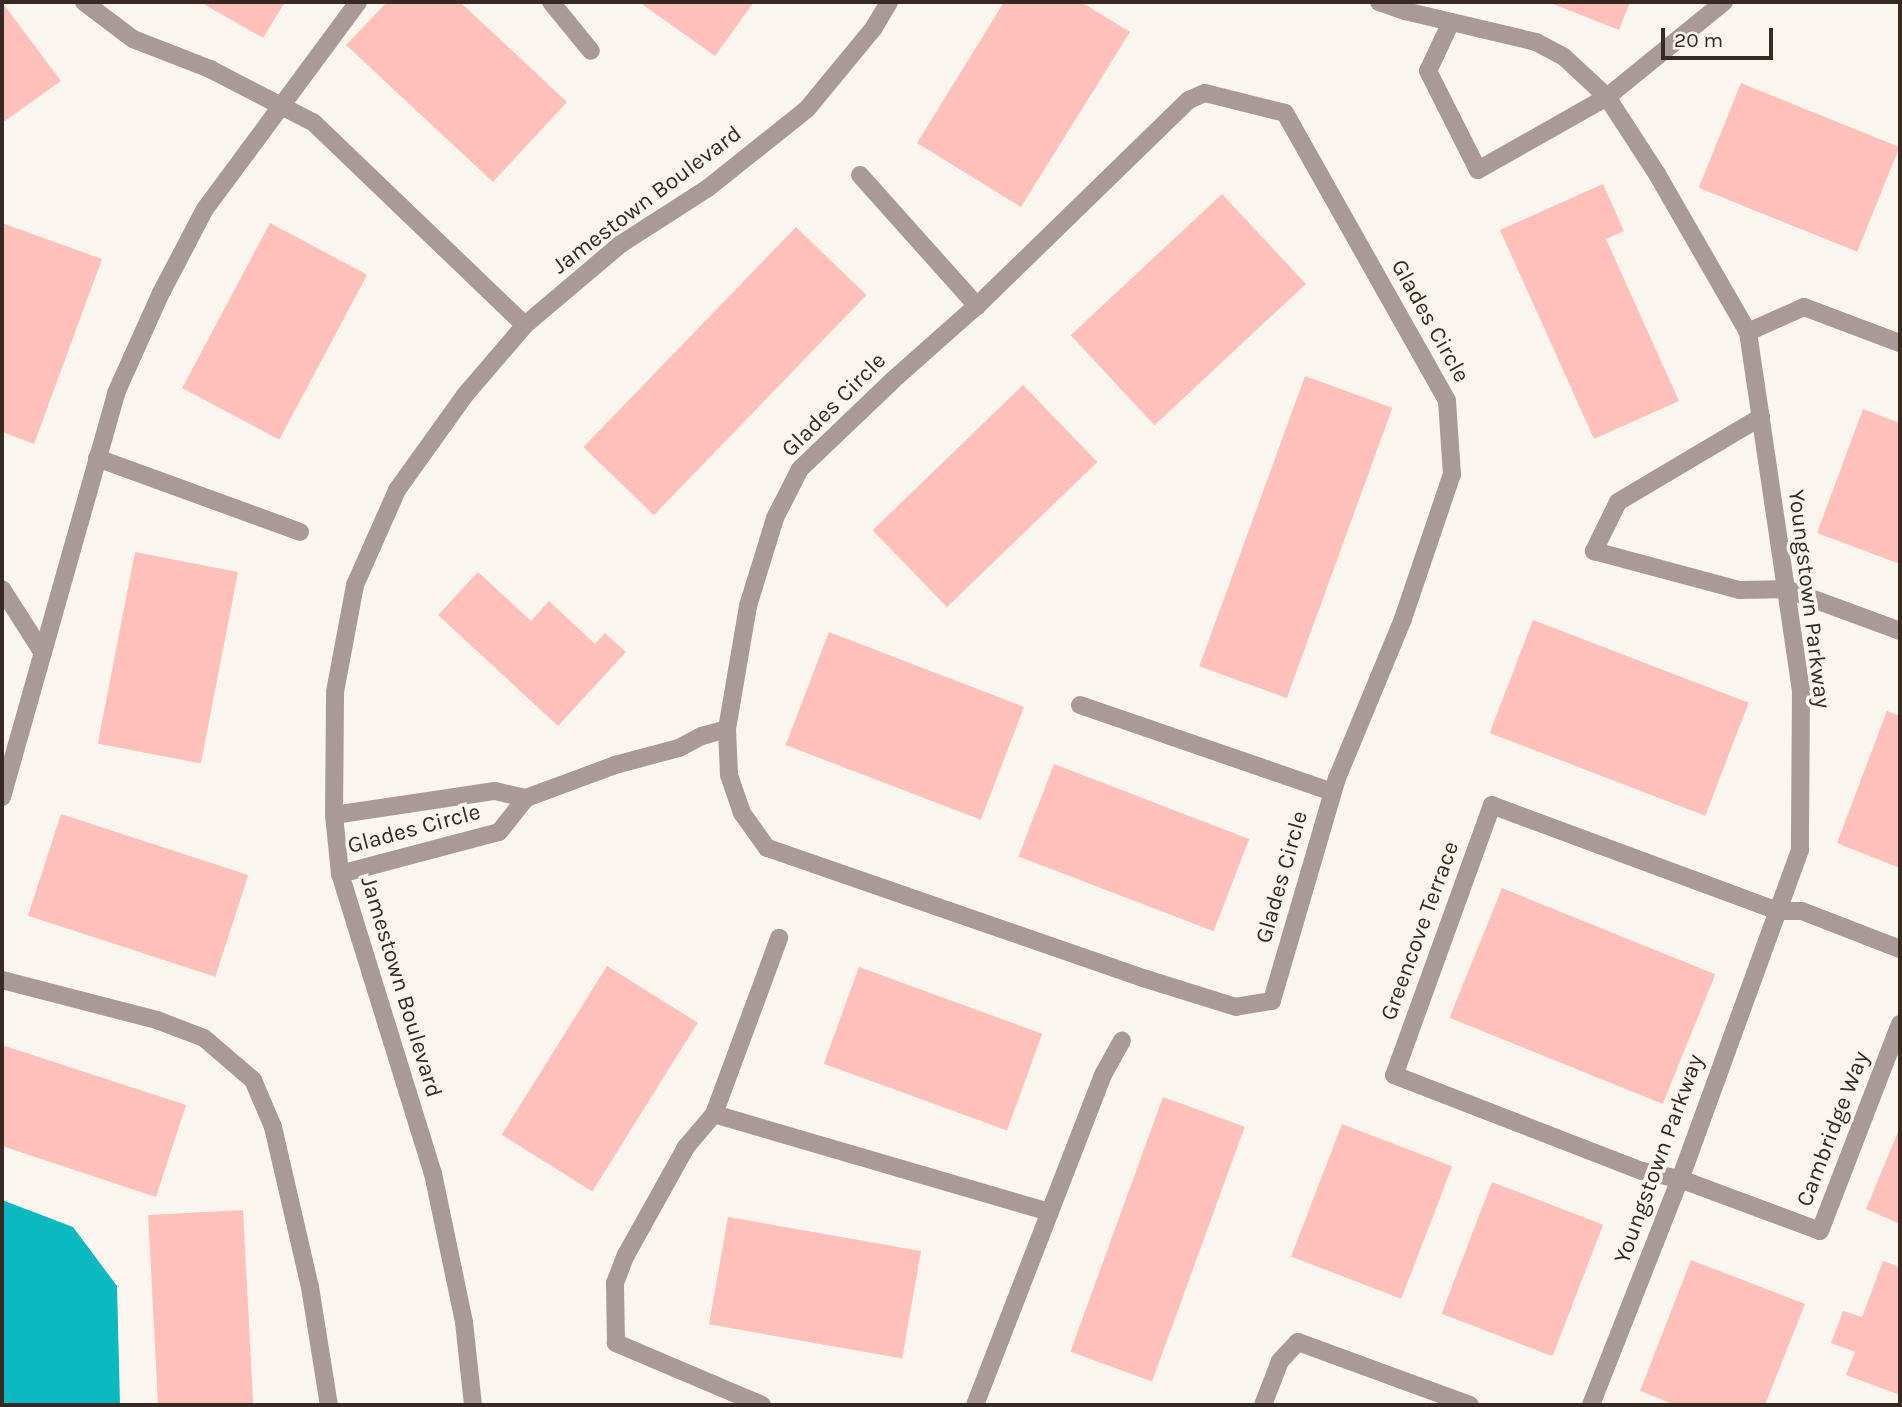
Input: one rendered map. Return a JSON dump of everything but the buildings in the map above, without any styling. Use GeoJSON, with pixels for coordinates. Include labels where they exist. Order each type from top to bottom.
{"type":"FeatureCollection","features":[{"type":"Feature","properties":{"kind":"street"},"geometry":{"type":"LineString","coordinates":[[84,2],[133,39],[210,69],[314,123],[525,325]]}},
{"type":"Feature","properties":{"kind":"street"},"geometry":{"type":"LineString","coordinates":[[2,797],[116,393],[161,293],[205,209],[358,2]]}},
{"type":"Feature","properties":{"kind":"street"},"geometry":{"type":"LineString","coordinates":[[551,2],[591,51]]}},
{"type":"Feature","properties":{"kind":"street","name":"Jamestown Boulevard"},"geometry":{"type":"LineString","coordinates":[[473,1405],[464,1322],[433,1174],[340,874],[334,815],[335,692],[355,585],[397,490],[465,395],[525,325],[621,244],[708,188],[807,109],[873,29],[889,2]]}},
{"type":"Feature","properties":{"kind":"street","name":"Youngstown Parkway"},"geometry":{"type":"LineString","coordinates":[[1379,2],[1536,42],[1564,57],[1607,97],[1657,174],[1748,332],[1761,417],[1801,691],[1800,850],[1680,1179],[1591,1405]]}},
{"type":"Feature","properties":{"kind":"street"},"geometry":{"type":"LineString","coordinates":[[1451,22],[1428,71],[1478,170],[1607,97],[1724,2]]}},
{"type":"Feature","properties":{"kind":"street","name":"Glades Circle"},"geometry":{"type":"LineString","coordinates":[[1205,93],[1284,113],[1447,401],[1452,474],[1404,619],[1332,792],[1272,1001],[1236,1007],[1130,974],[767,848],[741,813],[729,775],[727,729],[748,606],[775,518],[800,469],[892,380],[977,306],[1189,100],[1205,93]]}},
{"type":"Feature","properties":{"kind":"street"},"geometry":{"type":"LineString","coordinates":[[860,175],[977,306]]}},
{"type":"Feature","properties":{"kind":"street"},"geometry":{"type":"LineString","coordinates":[[1748,332],[1804,307],[1900,343]]}},
{"type":"Feature","properties":{"kind":"street"},"geometry":{"type":"LineString","coordinates":[[1761,417],[1618,502],[1594,551],[1740,590],[1786,589],[1900,631]]}},
{"type":"Feature","properties":{"kind":"street"},"geometry":{"type":"LineString","coordinates":[[97,458],[300,532]]}},
{"type":"Feature","properties":{"kind":"street"},"geometry":{"type":"LineString","coordinates":[[2,589],[43,653]]}},
{"type":"Feature","properties":{"kind":"street"},"geometry":{"type":"LineString","coordinates":[[1080,705],[1332,792]]}},
{"type":"Feature","properties":{"kind":"street","name":"Glades Circle"},"geometry":{"type":"LineString","coordinates":[[340,874],[499,832],[526,799],[615,765],[679,748],[702,736],[727,729]]}},
{"type":"Feature","properties":{"kind":"street","name":"Glades Circle"},"geometry":{"type":"LineString","coordinates":[[334,815],[495,791],[526,799]]}},
{"type":"Feature","properties":{"kind":"street","name":"Greencove Terrace"},"geometry":{"type":"LineString","coordinates":[[1680,1179],[1642,1171],[1394,1075],[1492,804],[1778,911]]}},
{"type":"Feature","properties":{"kind":"street"},"geometry":{"type":"LineString","coordinates":[[1778,911],[1802,911],[1900,949]]}},
{"type":"Feature","properties":{"kind":"street"},"geometry":{"type":"LineString","coordinates":[[762,1405],[616,1343],[615,1283],[626,1255],[686,1147],[714,1114],[779,938]]}},
{"type":"Feature","properties":{"kind":"street"},"geometry":{"type":"LineString","coordinates":[[2,980],[157,1020],[204,1038],[253,1080],[273,1127],[310,1287],[329,1405]]}},
{"type":"Feature","properties":{"kind":"street","name":"Cambridge Way"},"geometry":{"type":"LineString","coordinates":[[1680,1179],[1820,1231],[1900,1024]]}},
{"type":"Feature","properties":{"kind":"street"},"geometry":{"type":"LineString","coordinates":[[975,1405],[1104,1073],[1122,1041]]}},
{"type":"Feature","properties":{"kind":"street"},"geometry":{"type":"LineString","coordinates":[[714,1114],[1050,1212]]}},
{"type":"Feature","properties":{"kind":"street"},"geometry":{"type":"LineString","coordinates":[[1263,1405],[1280,1361],[1298,1342],[1470,1405]]}},
{"type":"Feature","properties":{"kind":"water"},"geometry":{"type":"Polygon","coordinates":[[[2,1200],[73,1227],[117,1286],[120,1405],[2,1405],[2,1200]]]}}]}
